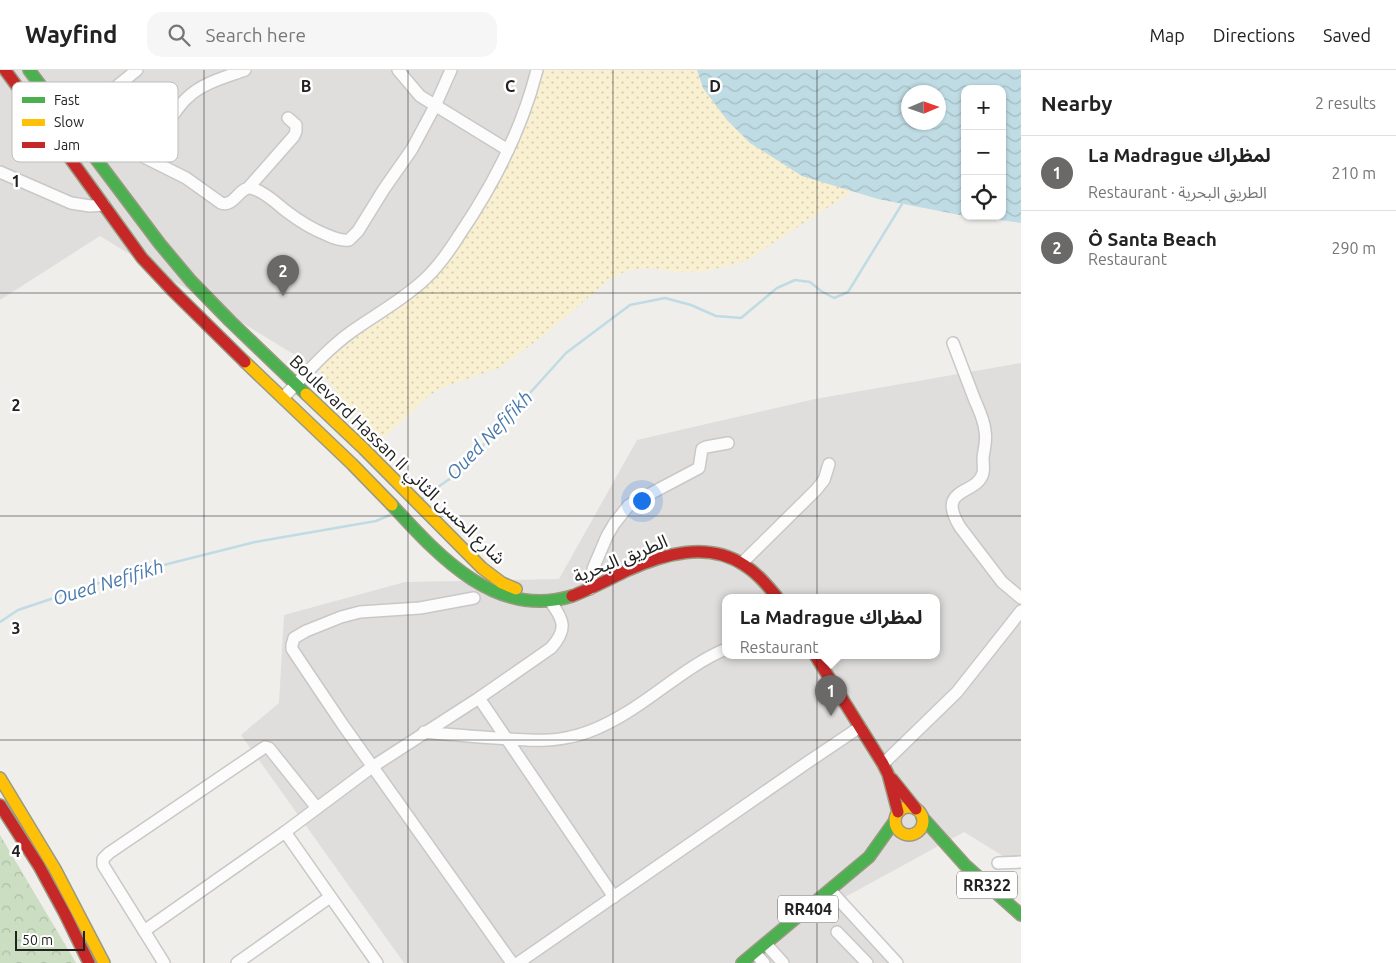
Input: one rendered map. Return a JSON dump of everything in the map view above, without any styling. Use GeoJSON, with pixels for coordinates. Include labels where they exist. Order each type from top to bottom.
{"type":"FeatureCollection","features":[{"type":"Feature","properties":{"kind":"main road","name":"Boulevard Hassan II شارع الحسن الثاني"},"geometry":{"type":"LineString","coordinates":[[5,70],[14,82]]}},
{"type":"Feature","properties":{"kind":"main road","name":"Boulevard Hassan II شارع الحسن الثاني"},"geometry":{"type":"LineString","coordinates":[[29,70],[38,82]]}},
{"type":"Feature","properties":{"kind":"main road","name":"Boulevard Hassan II شارع الحسن الثاني"},"geometry":{"type":"LineString","coordinates":[[74,162],[142,257],[167,285],[449,562],[467,577],[493,591],[530,600],[550,601]]}},
{"type":"Feature","properties":{"kind":"main road","name":"Boulevard Hassan II شارع الحسن الثاني"},"geometry":{"type":"LineString","coordinates":[[98,162],[160,244],[191,281],[468,553],[493,577],[507,586],[550,601]]}},
{"type":"Feature","properties":{"kind":"main road","name":"الطريق البحرية"},"geometry":{"type":"LineString","coordinates":[[550,601],[590,589],[662,556],[688,552],[715,554],[742,563],[773,594]]}},
{"type":"Feature","properties":{"kind":"main road","name":"RR322"},"geometry":{"type":"LineString","coordinates":[[817,659],[885,769],[919,813],[955,854],[1021,915]]}},
{"type":"Feature","properties":{"kind":"main road","name":"RR322"},"geometry":{"type":"LineString","coordinates":[[885,769],[898,830],[936,842],[955,854]]}},
{"type":"Feature","properties":{"kind":"main road"},"geometry":{"type":"LineString","coordinates":[[0,778],[70,894],[104,963]]}},
{"type":"Feature","properties":{"kind":"main road"},"geometry":{"type":"LineString","coordinates":[[0,805],[39,866],[89,963]]}},
{"type":"Feature","properties":{"kind":"main road"},"geometry":{"type":"LineString","coordinates":[[896,817],[903,808],[910,807],[919,813],[923,822],[920,830],[909,835]]}},
{"type":"Feature","properties":{"kind":"main road","name":"RR404"},"geometry":{"type":"LineString","coordinates":[[742,963],[872,853],[896,817]]}},
{"type":"Feature","properties":{"kind":"main road","name":"RR404"},"geometry":{"type":"LineString","coordinates":[[872,853],[909,835]]}},
{"type":"Feature","properties":{"kind":"street"},"geometry":{"type":"LineString","coordinates":[[122,82],[137,70]]}},
{"type":"Feature","properties":{"kind":"street"},"geometry":{"type":"LineString","coordinates":[[178,109],[187,97],[196,90],[246,70]]}},
{"type":"Feature","properties":{"kind":"street"},"geometry":{"type":"LineString","coordinates":[[398,70],[420,96],[508,150]]}},
{"type":"Feature","properties":{"kind":"street"},"geometry":{"type":"LineString","coordinates":[[248,187],[270,197],[312,229],[338,240],[349,240],[358,231],[412,149],[435,106],[451,70]]}},
{"type":"Feature","properties":{"kind":"street"},"geometry":{"type":"LineString","coordinates":[[283,398],[324,355],[349,333],[402,298],[426,279],[442,260],[492,185],[532,89],[537,70]]}},
{"type":"Feature","properties":{"kind":"street"},"geometry":{"type":"LineString","coordinates":[[154,162],[186,178],[224,204],[230,203],[248,187],[294,136],[296,125],[288,118]]}},
{"type":"Feature","properties":{"kind":"street"},"geometry":{"type":"LineString","coordinates":[[0,172],[70,203],[90,206],[104,205]]}},
{"type":"Feature","properties":{"kind":"street"},"geometry":{"type":"LineString","coordinates":[[953,343],[982,420],[986,438],[983,457],[984,471],[981,478],[952,502],[954,517],[1002,582],[1021,598]]}},
{"type":"Feature","properties":{"kind":"street"},"geometry":{"type":"LineString","coordinates":[[590,589],[593,569],[607,536],[629,505],[699,468],[702,450],[706,447],[728,443]]}},
{"type":"Feature","properties":{"kind":"street"},"geometry":{"type":"LineString","coordinates":[[742,563],[816,490],[824,480],[829,464]]}},
{"type":"Feature","properties":{"kind":"street"},"geometry":{"type":"LineString","coordinates":[[474,598],[420,608],[360,612],[341,617],[299,634],[292,642],[292,649],[372,767],[512,963]]}},
{"type":"Feature","properties":{"kind":"street"},"geometry":{"type":"LineString","coordinates":[[144,931],[286,832],[372,767],[479,698],[551,648],[562,632],[562,623],[559,613],[550,601]]}},
{"type":"Feature","properties":{"kind":"street"},"geometry":{"type":"LineString","coordinates":[[885,769],[957,692],[1021,611]]}},
{"type":"Feature","properties":{"kind":"street"},"geometry":{"type":"LineString","coordinates":[[424,732],[507,739],[539,740],[572,737],[593,730],[624,714],[689,670],[722,652]]}},
{"type":"Feature","properties":{"kind":"street"},"geometry":{"type":"LineString","coordinates":[[479,698],[614,897]]}},
{"type":"Feature","properties":{"kind":"street"},"geometry":{"type":"LineString","coordinates":[[518,963],[860,728]]}},
{"type":"Feature","properties":{"kind":"street"},"geometry":{"type":"LineString","coordinates":[[164,963],[103,865],[103,859],[109,853],[265,747],[269,748],[317,808]]}},
{"type":"Feature","properties":{"kind":"street"},"geometry":{"type":"LineString","coordinates":[[286,832],[377,963]]}},
{"type":"Feature","properties":{"kind":"street"},"geometry":{"type":"LineString","coordinates":[[998,863],[1021,862]]}},
{"type":"Feature","properties":{"kind":"street"},"geometry":{"type":"LineString","coordinates":[[830,890],[898,963]]}},
{"type":"Feature","properties":{"kind":"street"},"geometry":{"type":"LineString","coordinates":[[237,963],[330,897]]}},
{"type":"Feature","properties":{"kind":"street"},"geometry":{"type":"LineString","coordinates":[[837,932],[866,963]]}},
{"type":"Feature","properties":{"kind":"street"},"geometry":{"type":"LineString","coordinates":[[766,944],[782,963]]}},
{"type":"Feature","properties":{"kind":"street"},"geometry":{"type":"LineString","coordinates":[[755,953],[764,963]]}},
{"type":"Feature","properties":{"kind":"shaded area"},"geometry":{"type":"Polygon","coordinates":[[[0,70],[536,70],[531,93],[451,257],[318,369],[100,236],[0,300],[0,70]]]}},
{"type":"Feature","properties":{"kind":"shaded area"},"geometry":{"type":"Polygon","coordinates":[[[1021,363],[1021,867],[964,832],[838,901],[894,963],[404,963],[241,735],[279,703],[284,615],[405,582],[559,579],[637,440],[815,399],[1021,363]]]}},
{"type":"Feature","properties":{"kind":"green space"},"geometry":{"type":"Polygon","coordinates":[[[0,835],[76,963],[0,963],[0,835]]]}},
{"type":"Feature","properties":{"kind":"sand"},"geometry":{"type":"Polygon","coordinates":[[[536,70],[697,70],[703,88],[727,120],[802,176],[853,191],[746,261],[706,271],[680,272],[646,268],[626,271],[609,280],[538,340],[499,368],[441,388],[426,398],[378,442],[318,369],[451,257],[499,174],[536,70]]]}},
{"type":"Feature","properties":{"kind":"water"},"geometry":{"type":"Polygon","coordinates":[[[697,70],[1021,70],[1021,223],[999,220],[1006,220],[1006,85],[961,85],[961,215],[878,199],[802,176],[750,143],[727,120],[703,88],[697,70]]]}},
{"type":"Feature","properties":{"kind":"waterway","name":"Oued Nefifikh"},"geometry":{"type":"LineString","coordinates":[[421,499],[458,473],[566,353],[630,305],[665,298],[691,305],[716,316],[741,318],[777,288],[795,280],[810,282],[834,298],[848,292],[902,204]]}},
{"type":"Feature","properties":{"kind":"waterway","name":"Oued Nefifikh"},"geometry":{"type":"LineString","coordinates":[[0,622],[18,610],[120,576],[255,542],[376,521],[392,514]]}},
{"type":"Feature","properties":{"kind":"traffic: fast"},"geometry":{"type":"LineString","coordinates":[[29,70],[38,82]]}},
{"type":"Feature","properties":{"kind":"traffic: fast"},"geometry":{"type":"LineString","coordinates":[[98,162],[160,244],[191,281],[306,394]]}},
{"type":"Feature","properties":{"kind":"traffic: fast"},"geometry":{"type":"LineString","coordinates":[[392,505],[449,562],[471,578],[494,591],[518,599],[544,601],[572,596]]}},
{"type":"Feature","properties":{"kind":"traffic: fast"},"geometry":{"type":"LineString","coordinates":[[922,817],[965,865],[1021,915]]}},
{"type":"Feature","properties":{"kind":"traffic: fast"},"geometry":{"type":"LineString","coordinates":[[742,963],[869,857],[894,822]]}},
{"type":"Feature","properties":{"kind":"traffic: slow"},"geometry":{"type":"LineString","coordinates":[[245,362],[392,505]]}},
{"type":"Feature","properties":{"kind":"traffic: slow"},"geometry":{"type":"LineString","coordinates":[[306,394],[364,449],[482,568],[502,583],[516,589]]}},
{"type":"Feature","properties":{"kind":"traffic: slow"},"geometry":{"type":"LineString","coordinates":[[0,778],[55,869],[104,963]]}},
{"type":"Feature","properties":{"kind":"traffic: slow"},"geometry":{"type":"LineString","coordinates":[[909,807],[919,811],[923,821],[919,831],[909,835],[899,831],[895,821],[899,811],[909,807]]}},
{"type":"Feature","properties":{"kind":"traffic: jam"},"geometry":{"type":"LineString","coordinates":[[5,70],[14,82]]}},
{"type":"Feature","properties":{"kind":"traffic: jam"},"geometry":{"type":"LineString","coordinates":[[73,162],[142,258],[245,362]]}},
{"type":"Feature","properties":{"kind":"traffic: jam"},"geometry":{"type":"LineString","coordinates":[[572,596],[642,564],[686,552],[716,553],[730,558],[758,575],[774,594]]}},
{"type":"Feature","properties":{"kind":"traffic: jam"},"geometry":{"type":"LineString","coordinates":[[817,659],[883,764],[888,774],[898,812]]}},
{"type":"Feature","properties":{"kind":"traffic: jam"},"geometry":{"type":"LineString","coordinates":[[892,779],[916,809]]}},
{"type":"Feature","properties":{"kind":"traffic: jam"},"geometry":{"type":"LineString","coordinates":[[0,805],[39,866],[89,963]]}},
{"type":"Feature","properties":{"kind":"place","name":"Ô Santa Beach"},"geometry":{"type":"Point","coordinates":[283,296]}},
{"type":"Feature","properties":{"kind":"place","name":"La Madrague لمظراك"},"geometry":{"type":"Point","coordinates":[831,716]}}]}
